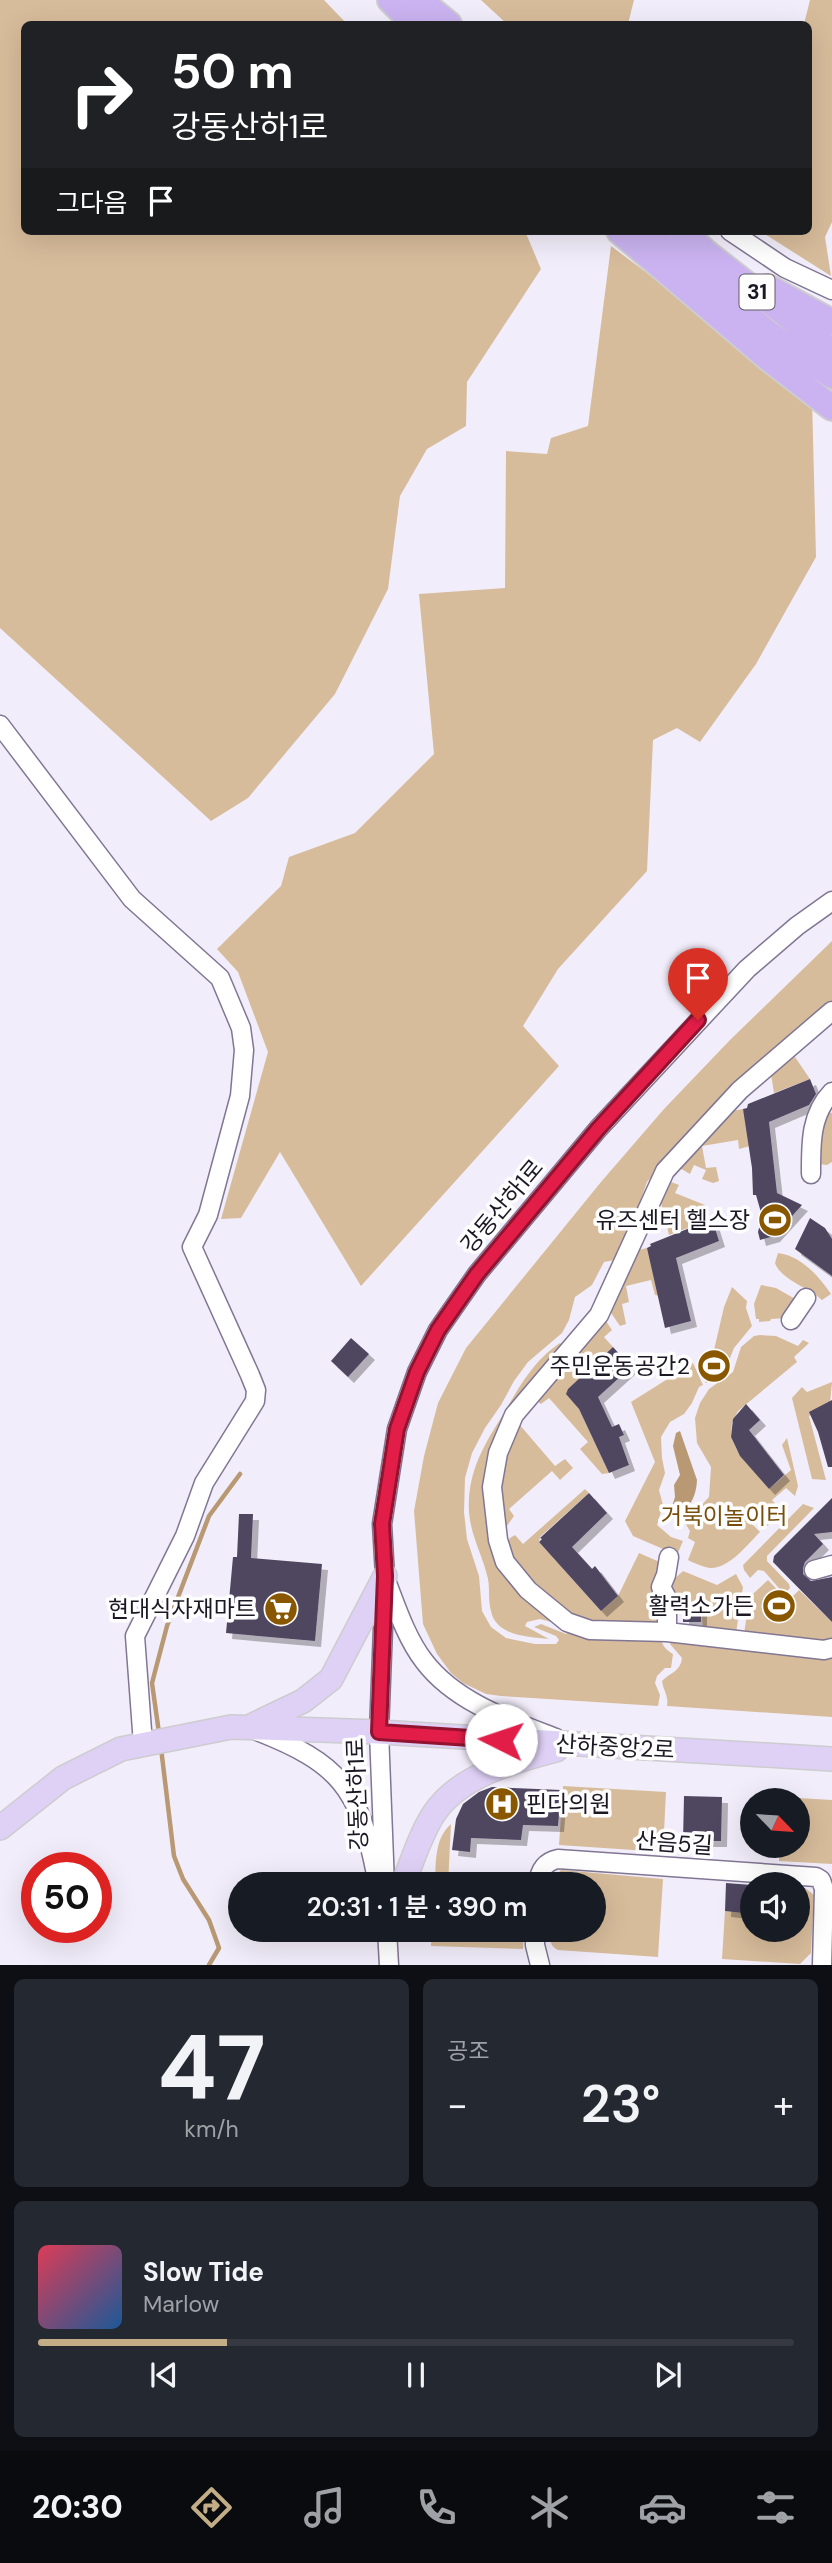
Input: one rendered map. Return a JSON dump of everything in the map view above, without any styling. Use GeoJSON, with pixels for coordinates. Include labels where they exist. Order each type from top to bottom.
{"type":"FeatureCollection","features":[{"type":"Feature","properties":{"kind":"highway"},"geometry":{"type":"LineString","coordinates":[[390,0],[411,21]]}},
{"type":"Feature","properties":{"kind":"highway"},"geometry":{"type":"LineString","coordinates":[[420,0],[445,21]]}},
{"type":"Feature","properties":{"kind":"highway"},"geometry":{"type":"LineString","coordinates":[[624,235],[759,351],[832,408]]}},
{"type":"Feature","properties":{"kind":"highway"},"geometry":{"type":"LineString","coordinates":[[652,235],[768,333],[832,376]]}},
{"type":"Feature","properties":{"kind":"highway","name":"31"},"geometry":{"type":"LineString","coordinates":[[688,235],[707,253],[832,351]]}},
{"type":"Feature","properties":{"kind":"highway"},"geometry":{"type":"LineString","coordinates":[[707,253],[832,322]]}},
{"type":"Feature","properties":{"kind":"main road"},"geometry":{"type":"LineString","coordinates":[[0,1828],[63,1779],[132,1746],[240,1727],[303,1701],[331,1679],[385,1576]]}},
{"type":"Feature","properties":{"kind":"main road","name":"산하중앙2로"},"geometry":{"type":"LineString","coordinates":[[240,1727],[379,1732],[832,1759]]}},
{"type":"Feature","properties":{"kind":"main road"},"geometry":{"type":"LineString","coordinates":[[408,1872],[425,1829],[435,1812],[452,1794],[472,1780],[503,1767],[576,1745]]}},
{"type":"Feature","properties":{"kind":"street"},"geometry":{"type":"LineString","coordinates":[[736,235],[785,268],[832,290]]}},
{"type":"Feature","properties":{"kind":"street"},"geometry":{"type":"LineString","coordinates":[[0,725],[132,899],[220,978],[241,1028],[244,1050],[240,1096],[208,1215],[192,1247],[250,1375],[256,1390],[255,1401],[204,1483],[185,1536],[135,1636],[132,1746]]}},
{"type":"Feature","properties":{"kind":"street","name":"강동산하1로"},"geometry":{"type":"LineString","coordinates":[[384,1872],[379,1732],[385,1576],[382,1524],[397,1429],[417,1372],[438,1330],[485,1264],[598,1129],[747,969],[797,926],[832,901]]}},
{"type":"Feature","properties":{"kind":"street"},"geometry":{"type":"LineString","coordinates":[[832,1011],[740,1090],[665,1171],[599,1315],[514,1415],[498,1453],[492,1487],[495,1526],[505,1562],[515,1578],[553,1613],[567,1622],[590,1630],[667,1632],[824,1650],[832,1648]]}},
{"type":"Feature","properties":{"kind":"street"},"geometry":{"type":"LineString","coordinates":[[811,1174],[815,1119],[818,1110],[832,1092]]}},
{"type":"Feature","properties":{"kind":"street"},"geometry":{"type":"LineString","coordinates":[[792,1320],[806,1297]]}},
{"type":"Feature","properties":{"kind":"street"},"geometry":{"type":"LineString","coordinates":[[667,1632],[667,1598],[661,1587],[669,1557]]}},
{"type":"Feature","properties":{"kind":"street"},"geometry":{"type":"LineString","coordinates":[[814,1570],[832,1565]]}},
{"type":"Feature","properties":{"kind":"street"},"geometry":{"type":"LineString","coordinates":[[385,1576],[422,1659],[456,1694],[576,1745]]}},
{"type":"Feature","properties":{"kind":"street"},"geometry":{"type":"LineString","coordinates":[[240,1727],[293,1745],[334,1773],[347,1790],[362,1819],[376,1872]]}},
{"type":"Feature","properties":{"kind":"street","name":"산음5길"},"geometry":{"type":"LineString","coordinates":[[541,1872],[549,1862],[558,1859],[816,1877],[821,1880],[824,1889],[822,1965]]}},
{"type":"Feature","properties":{"kind":"street"},"geometry":{"type":"LineString","coordinates":[[388,1942],[389,1965]]}},
{"type":"Feature","properties":{"kind":"street"},"geometry":{"type":"LineString","coordinates":[[535,1942],[540,1965]]}},
{"type":"Feature","properties":{"kind":"green space"},"geometry":{"type":"Polygon","coordinates":[[[0,0],[324,0],[344,21],[21,21],[21,235],[527,235],[541,269],[467,382],[466,426],[427,449],[400,496],[388,589],[335,694],[248,798],[211,821],[0,628],[0,0]]]}},
{"type":"Feature","properties":{"kind":"green space"},"geometry":{"type":"Polygon","coordinates":[[[481,0],[634,0],[629,21],[504,21],[481,0]]]}},
{"type":"Feature","properties":{"kind":"green space"},"geometry":{"type":"Polygon","coordinates":[[[810,0],[832,0],[832,222],[825,237],[831,276],[766,235],[812,235],[812,21],[805,21],[810,0]]]}},
{"type":"Feature","properties":{"kind":"green space"},"geometry":{"type":"Polygon","coordinates":[[[611,246],[812,397],[816,557],[756,664],[700,742],[677,728],[653,740],[647,871],[558,969],[523,1026],[559,1066],[361,1286],[280,1152],[241,1218],[221,1219],[268,1052],[238,972],[217,949],[281,886],[289,857],[355,833],[434,754],[419,594],[505,588],[506,451],[547,454],[551,438],[588,426],[611,246]]]}},
{"type":"Feature","properties":{"kind":"green space"},"geometry":{"type":"Polygon","coordinates":[[[832,941],[832,1001],[745,1073],[647,1182],[620,1259],[604,1262],[592,1285],[575,1297],[569,1320],[562,1333],[528,1362],[514,1381],[472,1453],[465,1478],[464,1512],[467,1539],[479,1576],[482,1611],[491,1627],[506,1638],[535,1644],[556,1644],[559,1640],[556,1636],[534,1627],[541,1624],[566,1634],[573,1630],[662,1638],[663,1646],[673,1654],[671,1668],[665,1668],[657,1676],[655,1683],[660,1695],[658,1706],[501,1696],[486,1694],[463,1683],[451,1673],[437,1654],[423,1624],[414,1511],[424,1456],[438,1403],[466,1348],[601,1182],[664,1109],[730,1040],[832,941]]]}},
{"type":"Feature","properties":{"kind":"green space"},"geometry":{"type":"Polygon","coordinates":[[[795,1057],[810,1079],[774,1093],[771,1074],[795,1057]]]}},
{"type":"Feature","properties":{"kind":"green space"},"geometry":{"type":"Polygon","coordinates":[[[743,1109],[750,1146],[739,1149],[738,1140],[702,1146],[706,1168],[716,1167],[719,1181],[713,1183],[702,1179],[706,1170],[694,1165],[690,1174],[678,1167],[732,1111],[743,1109]]]}},
{"type":"Feature","properties":{"kind":"green space"},"geometry":{"type":"Polygon","coordinates":[[[826,1112],[832,1113],[832,1162],[827,1165],[818,1164],[816,1130],[826,1112]]]}},
{"type":"Feature","properties":{"kind":"green space"},"geometry":{"type":"Polygon","coordinates":[[[671,1182],[679,1185],[675,1193],[705,1205],[701,1223],[669,1235],[661,1203],[671,1182]]]}},
{"type":"Feature","properties":{"kind":"green space"},"geometry":{"type":"Polygon","coordinates":[[[647,1248],[654,1265],[660,1296],[655,1295],[651,1280],[626,1286],[629,1302],[622,1304],[626,1324],[620,1326],[609,1310],[634,1251],[647,1248]]]}},
{"type":"Feature","properties":{"kind":"green space"},"geometry":{"type":"Polygon","coordinates":[[[778,1253],[801,1262],[831,1294],[822,1300],[789,1279],[775,1263],[778,1253]]]}},
{"type":"Feature","properties":{"kind":"green space"},"geometry":{"type":"Polygon","coordinates":[[[761,1285],[776,1288],[797,1300],[785,1318],[759,1322],[759,1319],[756,1319],[754,1304],[761,1285]]]}},
{"type":"Feature","properties":{"kind":"green space"},"geometry":{"type":"Polygon","coordinates":[[[732,1287],[747,1301],[746,1308],[752,1326],[734,1348],[728,1363],[710,1376],[712,1380],[706,1383],[699,1359],[714,1350],[724,1307],[732,1287]]]}},
{"type":"Feature","properties":{"kind":"green space"},"geometry":{"type":"Polygon","coordinates":[[[606,1321],[612,1330],[604,1337],[613,1347],[567,1392],[579,1409],[609,1473],[602,1474],[580,1449],[588,1442],[549,1398],[541,1404],[536,1400],[548,1382],[565,1372],[578,1359],[580,1348],[606,1321]]]}},
{"type":"Feature","properties":{"kind":"green space","name":"거북이놀이터"},"geometry":{"type":"Polygon","coordinates":[[[754,1336],[776,1336],[798,1346],[803,1340],[809,1343],[794,1357],[797,1362],[738,1411],[732,1423],[731,1437],[737,1450],[769,1489],[791,1470],[782,1445],[787,1438],[798,1486],[795,1496],[786,1488],[772,1500],[782,1512],[767,1526],[759,1517],[752,1524],[760,1532],[738,1555],[724,1564],[710,1568],[688,1560],[695,1542],[688,1538],[690,1531],[685,1523],[709,1497],[711,1467],[697,1443],[695,1418],[709,1389],[733,1372],[741,1347],[754,1336]]]}},
{"type":"Feature","properties":{"kind":"green space"},"geometry":{"type":"Polygon","coordinates":[[[560,1343],[566,1348],[525,1390],[500,1426],[487,1457],[485,1475],[491,1543],[496,1560],[515,1590],[563,1625],[540,1619],[527,1622],[525,1626],[549,1639],[514,1634],[499,1626],[494,1619],[490,1607],[488,1579],[470,1521],[469,1498],[478,1460],[490,1436],[528,1375],[550,1350],[560,1343]]]}},
{"type":"Feature","properties":{"kind":"green space"},"geometry":{"type":"Polygon","coordinates":[[[693,1363],[703,1385],[699,1387],[684,1414],[670,1422],[661,1437],[665,1473],[659,1490],[663,1505],[657,1525],[671,1537],[683,1541],[677,1555],[633,1536],[625,1521],[655,1462],[631,1402],[693,1363]]]}},
{"type":"Feature","properties":{"kind":"green space"},"geometry":{"type":"Polygon","coordinates":[[[832,1382],[830,1403],[809,1416],[826,1480],[812,1479],[792,1398],[802,1387],[807,1392],[832,1382]]]}},
{"type":"Feature","properties":{"kind":"green space"},"geometry":{"type":"Polygon","coordinates":[[[519,1424],[555,1466],[565,1459],[573,1468],[560,1480],[552,1471],[509,1509],[514,1516],[507,1526],[503,1527],[503,1474],[519,1424]]]}},
{"type":"Feature","properties":{"kind":"green space"},"geometry":{"type":"Polygon","coordinates":[[[585,1489],[589,1493],[540,1537],[539,1542],[601,1611],[618,1596],[639,1553],[662,1563],[660,1618],[656,1626],[596,1624],[572,1616],[518,1567],[507,1544],[510,1538],[515,1535],[523,1544],[585,1489]]]}},
{"type":"Feature","properties":{"kind":"green space"},"geometry":{"type":"Polygon","coordinates":[[[803,1504],[814,1508],[767,1556],[767,1561],[789,1584],[790,1588],[784,1594],[764,1571],[758,1570],[750,1578],[743,1565],[803,1504]]]}},
{"type":"Feature","properties":{"kind":"green space"},"geometry":{"type":"Polygon","coordinates":[[[683,1571],[717,1585],[736,1574],[743,1587],[736,1633],[703,1628],[701,1609],[677,1609],[677,1625],[673,1625],[672,1581],[683,1571]]]}},
{"type":"Feature","properties":{"kind":"green space"},"geometry":{"type":"Polygon","coordinates":[[[768,1580],[788,1601],[799,1590],[832,1622],[832,1639],[823,1642],[744,1634],[750,1594],[768,1580]]]}},
{"type":"Feature","properties":{"kind":"green space"},"geometry":{"type":"Polygon","coordinates":[[[671,1641],[832,1657],[832,1717],[667,1706],[662,1681],[677,1669],[682,1658],[670,1644],[671,1641]]]}},
{"type":"Feature","properties":{"kind":"green space"},"geometry":{"type":"Polygon","coordinates":[[[563,1786],[666,1792],[663,1852],[559,1845],[563,1786]]]}},
{"type":"Feature","properties":{"kind":"green space"},"geometry":{"type":"Polygon","coordinates":[[[810,1799],[832,1800],[832,1864],[779,1861],[779,1858],[810,1858],[810,1799]]]}},
{"type":"Feature","properties":{"kind":"green space"},"geometry":{"type":"Polygon","coordinates":[[[451,1824],[449,1872],[436,1872],[439,1844],[451,1824]]]}},
{"type":"Feature","properties":{"kind":"green space"},"geometry":{"type":"Polygon","coordinates":[[[606,1874],[663,1879],[658,1957],[558,1950],[551,1942],[606,1942],[606,1874]]]}},
{"type":"Feature","properties":{"kind":"green space"},"geometry":{"type":"Polygon","coordinates":[[[810,1892],[814,1895],[811,1953],[800,1964],[722,1959],[725,1911],[740,1912],[740,1942],[810,1942],[810,1892]]]}},
{"type":"Feature","properties":{"kind":"green space"},"geometry":{"type":"Polygon","coordinates":[[[431,1942],[523,1942],[523,1949],[431,1946],[431,1942]]]}},
{"type":"Feature","properties":{"kind":"shaded area"},"geometry":{"type":"Polygon","coordinates":[[[680,1431],[697,1480],[691,1502],[675,1519],[669,1516],[675,1497],[674,1485],[680,1475],[673,1446],[676,1433],[680,1431]]]}},
{"type":"Feature","properties":{"kind":"building"},"geometry":{"type":"Polygon","coordinates":[[[810,1079],[816,1094],[809,1105],[769,1122],[777,1193],[802,1205],[774,1236],[760,1240],[758,1232],[762,1216],[756,1195],[753,1195],[752,1168],[743,1109],[747,1108],[748,1104],[810,1079]]]}},
{"type":"Feature","properties":{"kind":"building"},"geometry":{"type":"Polygon","coordinates":[[[810,1218],[825,1228],[832,1239],[832,1276],[795,1249],[810,1218]]]}},
{"type":"Feature","properties":{"kind":"building"},"geometry":{"type":"Polygon","coordinates":[[[712,1219],[719,1241],[676,1258],[691,1321],[665,1328],[647,1248],[650,1244],[712,1219]]]}},
{"type":"Feature","properties":{"kind":"building"},"geometry":{"type":"Polygon","coordinates":[[[351,1338],[369,1354],[348,1377],[331,1361],[351,1338]]]}},
{"type":"Feature","properties":{"kind":"building"},"geometry":{"type":"Polygon","coordinates":[[[613,1347],[631,1367],[598,1397],[612,1427],[619,1424],[624,1435],[619,1437],[629,1465],[609,1473],[579,1409],[566,1394],[568,1389],[613,1347]]]}},
{"type":"Feature","properties":{"kind":"building"},"geometry":{"type":"Polygon","coordinates":[[[832,1400],[832,1467],[828,1467],[809,1412],[832,1400]]]}},
{"type":"Feature","properties":{"kind":"building"},"geometry":{"type":"Polygon","coordinates":[[[746,1404],[760,1420],[749,1430],[784,1475],[769,1489],[740,1456],[731,1437],[733,1419],[746,1404]]]}},
{"type":"Feature","properties":{"kind":"building"},"geometry":{"type":"Polygon","coordinates":[[[589,1493],[607,1513],[572,1547],[592,1569],[595,1566],[618,1596],[601,1611],[539,1542],[542,1539],[540,1538],[589,1493]]]}},
{"type":"Feature","properties":{"kind":"building"},"geometry":{"type":"Polygon","coordinates":[[[832,1498],[832,1532],[814,1534],[823,1544],[805,1562],[803,1574],[811,1581],[832,1577],[832,1622],[773,1562],[774,1556],[832,1498]]]}},
{"type":"Feature","properties":{"kind":"building"},"geometry":{"type":"Polygon","coordinates":[[[239,1514],[253,1514],[251,1558],[322,1564],[315,1641],[226,1633],[233,1557],[237,1557],[239,1514]]]}},
{"type":"Feature","properties":{"kind":"building"},"geometry":{"type":"Polygon","coordinates":[[[683,1608],[701,1609],[701,1622],[683,1622],[683,1608]]]}},
{"type":"Feature","properties":{"kind":"building"},"geometry":{"type":"Polygon","coordinates":[[[492,1787],[561,1790],[558,1826],[523,1825],[521,1840],[471,1838],[470,1852],[452,1850],[456,1819],[463,1804],[479,1792],[492,1787]]]}},
{"type":"Feature","properties":{"kind":"building"},"geometry":{"type":"Polygon","coordinates":[[[684,1796],[722,1797],[721,1841],[683,1841],[684,1796]]]}},
{"type":"Feature","properties":{"kind":"building"},"geometry":{"type":"Polygon","coordinates":[[[726,1883],[740,1884],[740,1913],[725,1911],[726,1883]]]}},
{"type":"Feature","properties":{"kind":"waterway"},"geometry":{"type":"LineString","coordinates":[[159,1733],[152,1683],[167,1626],[209,1516],[240,1474]]}},
{"type":"Feature","properties":{"kind":"waterway"},"geometry":{"type":"LineString","coordinates":[[161,1748],[174,1856],[183,1879],[209,1920],[219,1948],[209,1965]]}},
{"type":"Feature","properties":{"kind":"place","name":"유즈센터 헬스장"},"geometry":{"type":"Point","coordinates":[775,1220]}},
{"type":"Feature","properties":{"kind":"place","name":"주민운동공간2"},"geometry":{"type":"Point","coordinates":[714,1366]}},
{"type":"Feature","properties":{"kind":"place","name":"활력소가든"},"geometry":{"type":"Point","coordinates":[779,1606]}},
{"type":"Feature","properties":{"kind":"place","name":"현대식자재마트"},"geometry":{"type":"Point","coordinates":[281,1609]}},
{"type":"Feature","properties":{"kind":"place","name":"핀다의원"},"geometry":{"type":"Point","coordinates":[502,1804]}},
{"type":"Feature","properties":{"kind":"route"},"geometry":{"type":"LineString","coordinates":[[501,1740],[379,1732],[385,1576],[382,1524],[397,1429],[417,1372],[438,1330],[477,1274],[598,1129],[698,1020]]}}]}
